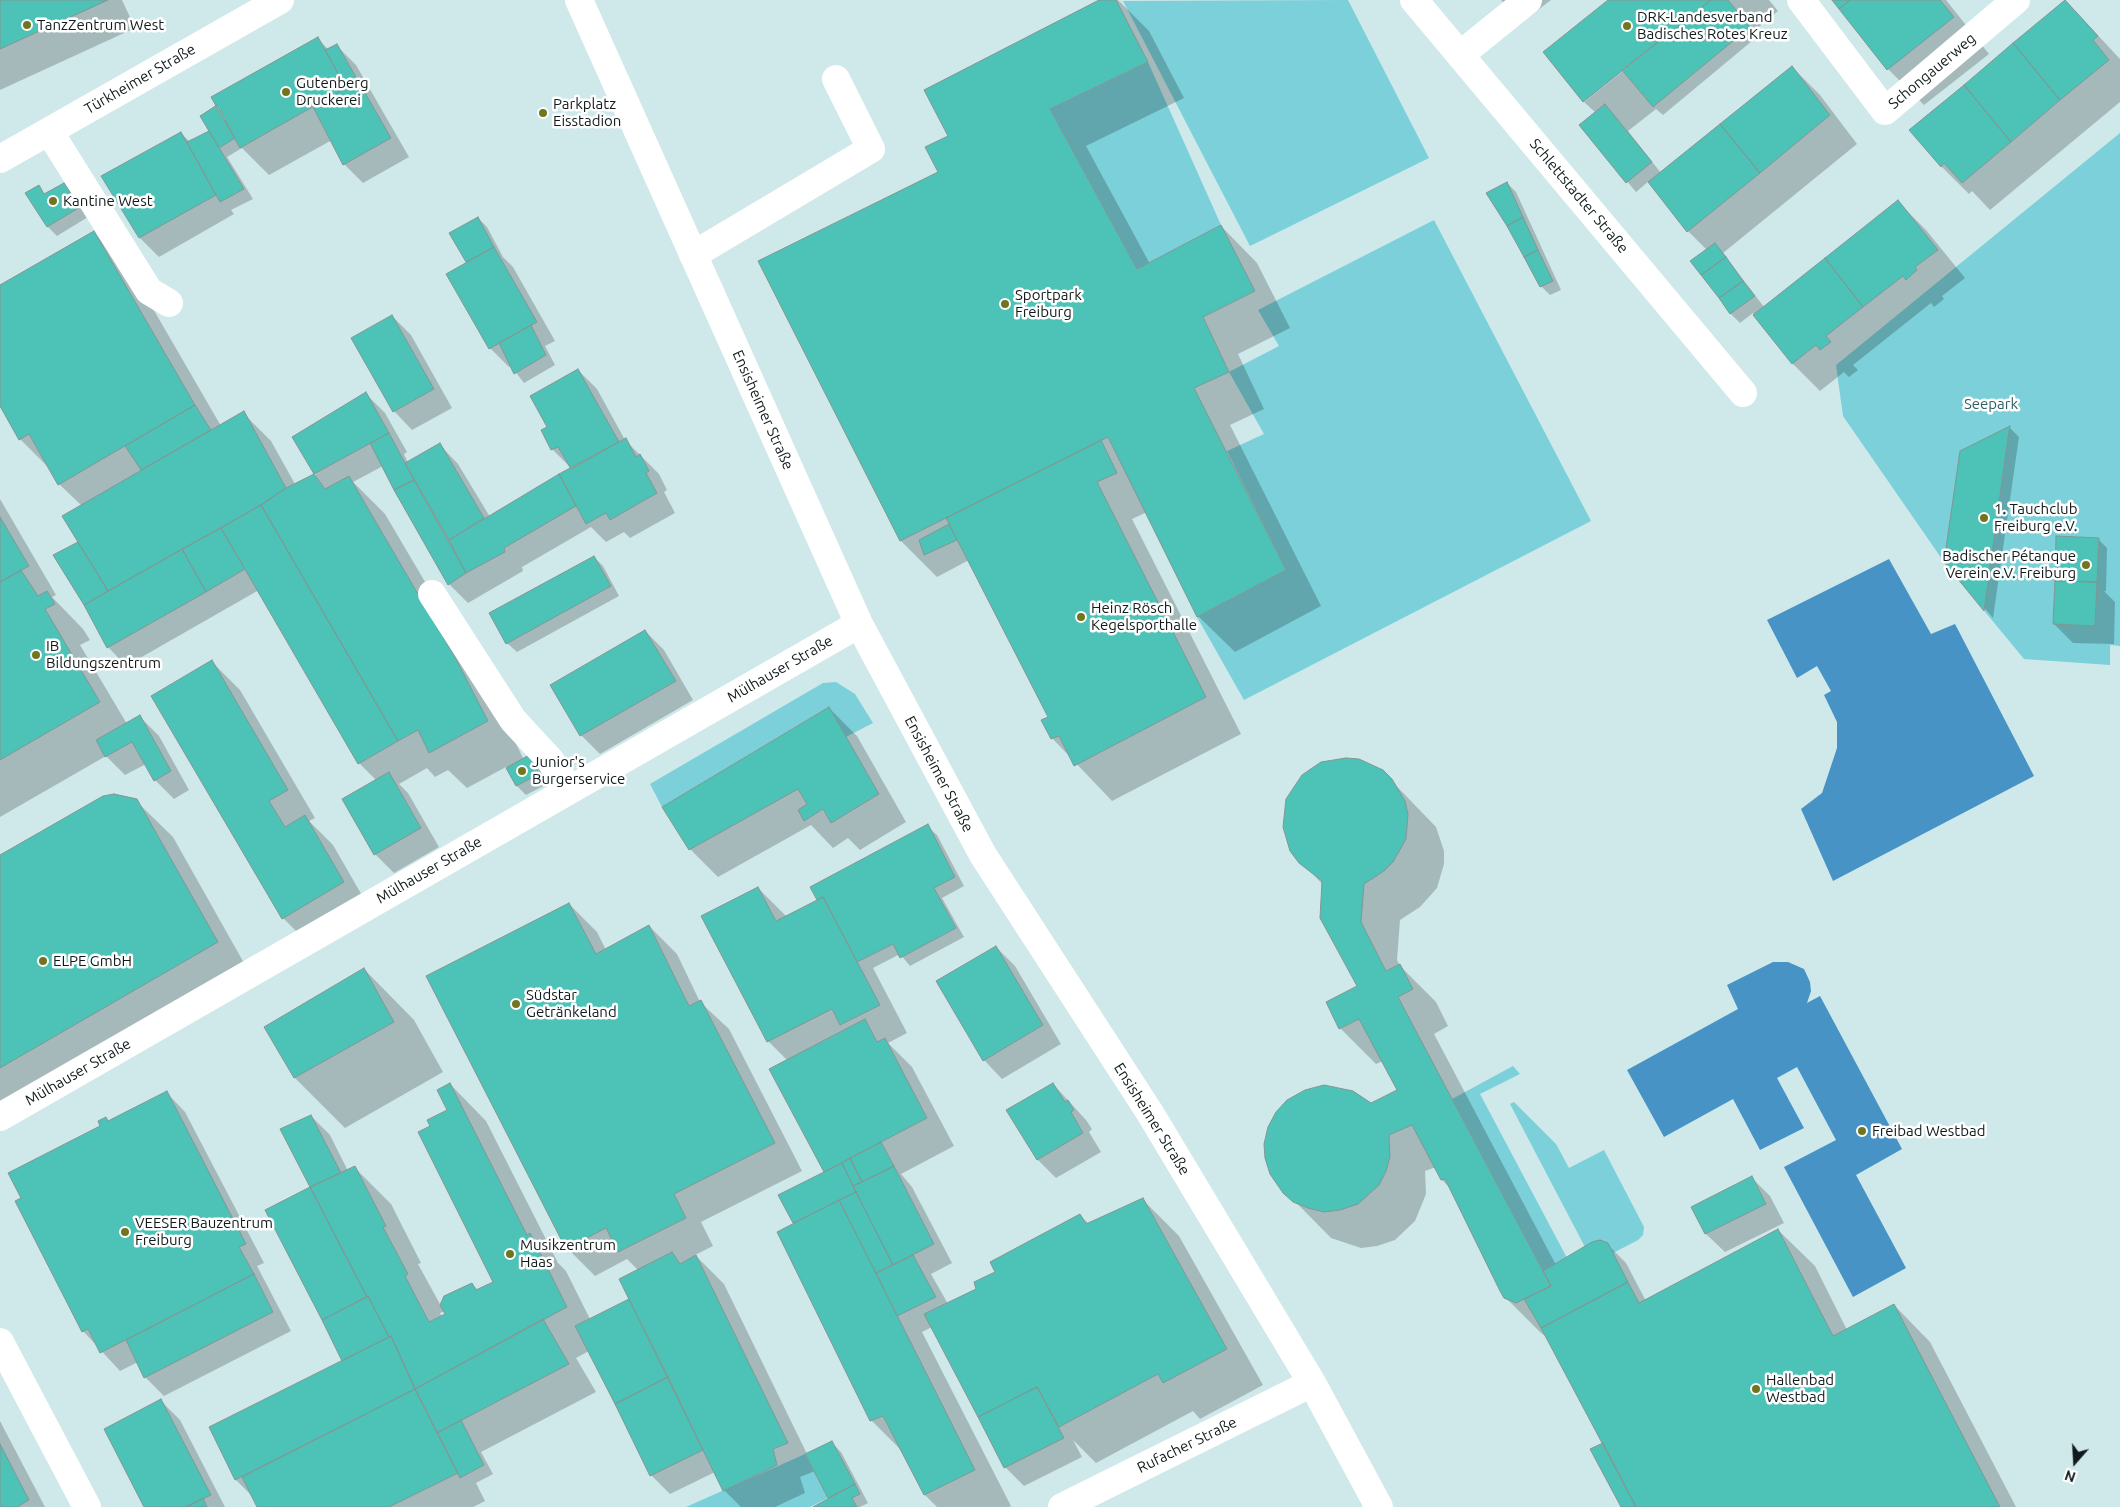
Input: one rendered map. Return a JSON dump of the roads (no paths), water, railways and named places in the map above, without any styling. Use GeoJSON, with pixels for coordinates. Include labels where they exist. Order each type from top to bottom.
{"type":"FeatureCollection","features":[{"type":"Feature","properties":{"kind":"street","name":"Türkheimer Straße"},"geometry":{"type":"LineString","coordinates":[[0,159],[280,0]]}},
{"type":"Feature","properties":{"kind":"street","name":"Ensisheimer Straße"},"geometry":{"type":"LineString","coordinates":[[579,0],[858,624],[983,855],[1150,1113],[1312,1383],[1379,1507]]}},
{"type":"Feature","properties":{"kind":"street","name":"Schlettstadter Straße"},"geometry":{"type":"LineString","coordinates":[[1414,0],[1743,393]]}},
{"type":"Feature","properties":{"kind":"street"},"geometry":{"type":"LineString","coordinates":[[1460,55],[1528,0]]}},
{"type":"Feature","properties":{"kind":"street","name":"Schongauerweg"},"geometry":{"type":"LineString","coordinates":[[1801,0],[1885,111],[2016,0]]}},
{"type":"Feature","properties":{"kind":"street"},"geometry":{"type":"LineString","coordinates":[[693,255],[871,149],[836,79]]}},
{"type":"Feature","properties":{"kind":"street"},"geometry":{"type":"LineString","coordinates":[[48,131],[149,291],[169,303]]}},
{"type":"Feature","properties":{"kind":"street"},"geometry":{"type":"LineString","coordinates":[[432,594],[513,720],[550,760],[570,790]]}},
{"type":"Feature","properties":{"kind":"street","name":"Mülhauser Straße"},"geometry":{"type":"LineString","coordinates":[[0,1117],[858,624]]}},
{"type":"Feature","properties":{"kind":"street"},"geometry":{"type":"LineString","coordinates":[[0,1342],[87,1507]]}},
{"type":"Feature","properties":{"kind":"street","name":"Rufacher Straße"},"geometry":{"type":"LineString","coordinates":[[1062,1507],[1312,1383]]}},
{"type":"Feature","properties":{"kind":"place","name":"TanzZentrum West"},"geometry":{"type":"Point","coordinates":[27,25]}},
{"type":"Feature","properties":{"kind":"place","name":"DRK-Landesverband Badisches Rotes Kreuz"},"geometry":{"type":"Point","coordinates":[1627,26]}},
{"type":"Feature","properties":{"kind":"place","name":"Gutenberg Druckerei"},"geometry":{"type":"Point","coordinates":[286,92]}},
{"type":"Feature","properties":{"kind":"place","name":"Parkplatz Eisstadion"},"geometry":{"type":"Point","coordinates":[543,113]}},
{"type":"Feature","properties":{"kind":"place","name":"Kantine West"},"geometry":{"type":"Point","coordinates":[53,201]}},
{"type":"Feature","properties":{"kind":"place","name":"Sportpark Freiburg"},"geometry":{"type":"Point","coordinates":[1005,304]}},
{"type":"Feature","properties":{"kind":"place","name":"1. Tauchclub Freiburg e.V."},"geometry":{"type":"Point","coordinates":[1984,518]}},
{"type":"Feature","properties":{"kind":"place","name":"Badischer Pétanque Verein e.V. Freiburg"},"geometry":{"type":"Point","coordinates":[2086,565]}},
{"type":"Feature","properties":{"kind":"place","name":"Heinz Rösch Kegelsporthalle"},"geometry":{"type":"Point","coordinates":[1081,617]}},
{"type":"Feature","properties":{"kind":"place","name":"IB Bildungszentrum"},"geometry":{"type":"Point","coordinates":[36,655]}},
{"type":"Feature","properties":{"kind":"place","name":"Junior's Burgerservice"},"geometry":{"type":"Point","coordinates":[522,771]}},
{"type":"Feature","properties":{"kind":"place","name":"ELPE GmbH"},"geometry":{"type":"Point","coordinates":[43,961]}},
{"type":"Feature","properties":{"kind":"place","name":"Südstar Getränkeland"},"geometry":{"type":"Point","coordinates":[516,1004]}},
{"type":"Feature","properties":{"kind":"place","name":"Freibad Westbad"},"geometry":{"type":"Point","coordinates":[1862,1131]}},
{"type":"Feature","properties":{"kind":"place","name":"VEESER Bauzentrum Freiburg"},"geometry":{"type":"Point","coordinates":[125,1232]}},
{"type":"Feature","properties":{"kind":"place","name":"Musikzentrum Haas"},"geometry":{"type":"Point","coordinates":[510,1254]}},
{"type":"Feature","properties":{"kind":"place","name":"Hallenbad Westbad"},"geometry":{"type":"Point","coordinates":[1756,1389]}},
{"type":"Feature","properties":{"kind":"park label","name":"Seepark"},"geometry":{"type":"Point","coordinates":[1991,404]}}]}
